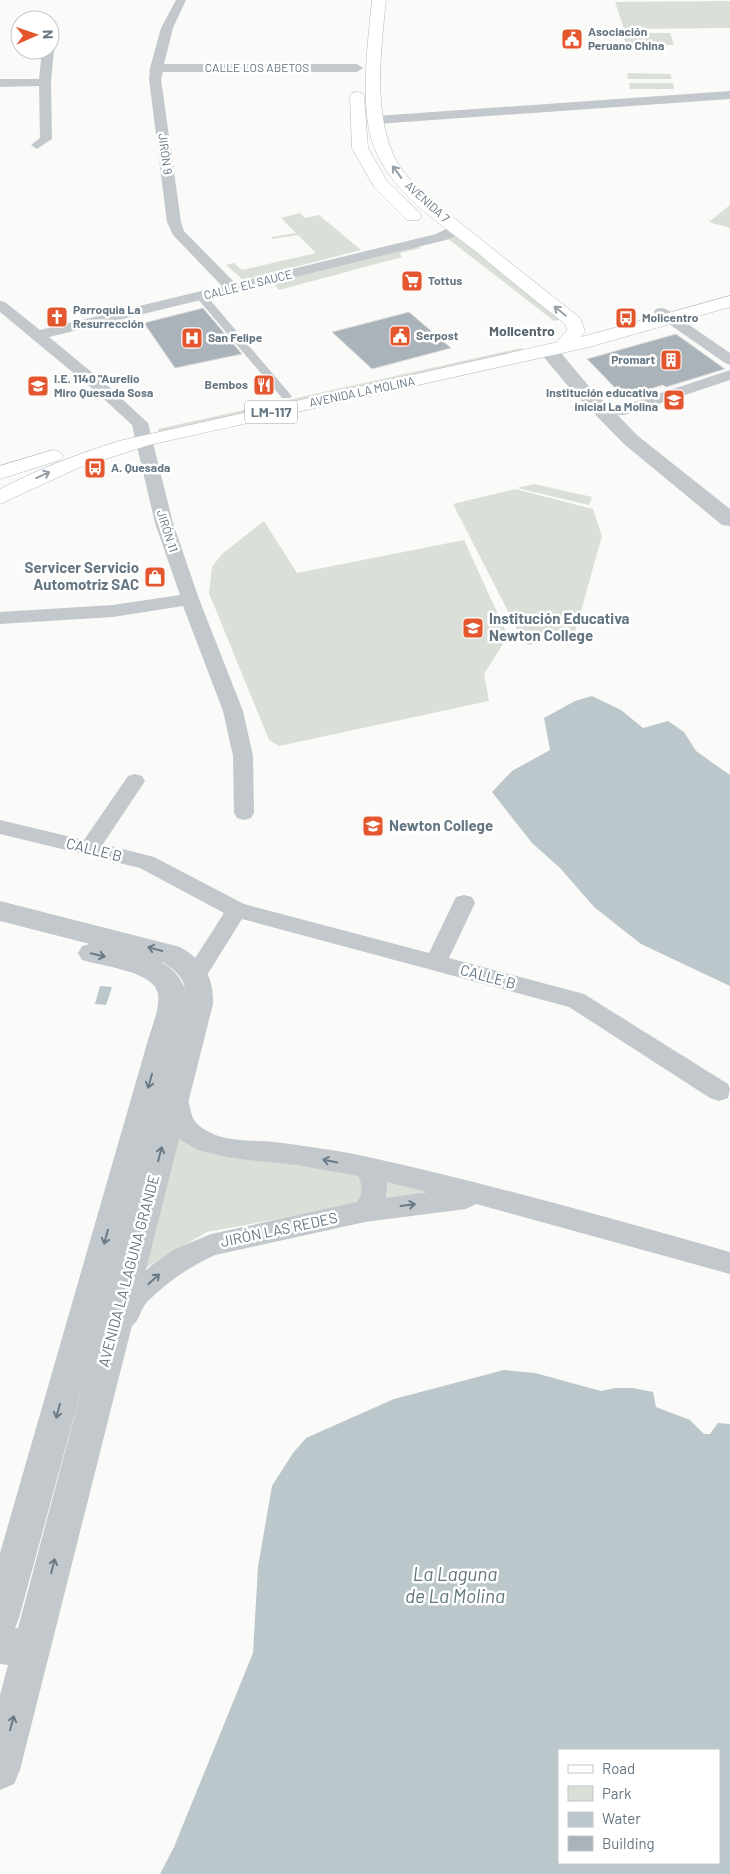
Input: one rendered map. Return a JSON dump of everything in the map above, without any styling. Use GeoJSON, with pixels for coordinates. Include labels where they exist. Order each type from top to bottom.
{"type":"FeatureCollection","features":[{"type":"Feature","properties":{"kind":"main road","name":"AVENIDA 7"},"geometry":{"type":"LineString","coordinates":[[371,0],[360,44],[357,68],[360,148],[380,184],[399,204],[455,249]]}},
{"type":"Feature","properties":{"kind":"main road","name":"AVENIDA 7"},"geometry":{"type":"LineString","coordinates":[[371,0],[376,41],[376,114],[382,147],[402,180],[419,199],[574,322],[576,331]]}},
{"type":"Feature","properties":{"kind":"main road"},"geometry":{"type":"LineString","coordinates":[[357,108],[376,114]]}},
{"type":"Feature","properties":{"kind":"main road","name":"AVENIDA LA MOLINA"},"geometry":{"type":"LineString","coordinates":[[0,498],[37,478],[75,461],[144,435],[286,396],[553,342],[576,331],[665,315],[730,293]]}},
{"type":"Feature","properties":{"kind":"main road","name":"AVENIDA LA MOLINA"},"geometry":{"type":"LineString","coordinates":[[0,473],[23,464],[144,435],[730,301]]}},
{"type":"Feature","properties":{"kind":"street","name":"JIRÓN 9"},"geometry":{"type":"LineString","coordinates":[[181,0],[167,28],[156,68],[155,79],[174,222],[178,232],[233,289]]}},
{"type":"Feature","properties":{"kind":"street"},"geometry":{"type":"LineString","coordinates":[[37,145],[46,139],[45,82],[49,60]]}},
{"type":"Feature","properties":{"kind":"street","name":"CALLE LOS ABETOS"},"geometry":{"type":"LineString","coordinates":[[156,68],[357,68]]}},
{"type":"Feature","properties":{"kind":"street"},"geometry":{"type":"LineString","coordinates":[[0,83],[45,82]]}},
{"type":"Feature","properties":{"kind":"street"},"geometry":{"type":"LineString","coordinates":[[376,114],[730,95]]}},
{"type":"Feature","properties":{"kind":"street","name":"CALLE EL SAUCE"},"geometry":{"type":"LineString","coordinates":[[36,336],[441,237],[454,232],[456,228]]}},
{"type":"Feature","properties":{"kind":"street"},"geometry":{"type":"LineString","coordinates":[[201,296],[286,396]]}},
{"type":"Feature","properties":{"kind":"street","name":"JIRÓN 11"},"geometry":{"type":"LineString","coordinates":[[0,305],[7,318],[36,336],[134,417],[144,435],[159,506],[190,599],[233,710],[243,756],[244,813]]}},
{"type":"Feature","properties":{"kind":"street"},"geometry":{"type":"LineString","coordinates":[[665,315],[730,360]]}},
{"type":"Feature","properties":{"kind":"street"},"geometry":{"type":"LineString","coordinates":[[553,342],[638,431],[730,507]]}},
{"type":"Feature","properties":{"kind":"street"},"geometry":{"type":"LineString","coordinates":[[553,342],[580,388],[631,440],[730,520]]}},
{"type":"Feature","properties":{"kind":"street"},"geometry":{"type":"LineString","coordinates":[[619,412],[730,375]]}},
{"type":"Feature","properties":{"kind":"street"},"geometry":{"type":"LineString","coordinates":[[0,469],[23,464]]}},
{"type":"Feature","properties":{"kind":"street"},"geometry":{"type":"LineString","coordinates":[[0,618],[113,611],[190,599]]}},
{"type":"Feature","properties":{"kind":"street"},"geometry":{"type":"LineString","coordinates":[[90,848],[135,781]]}},
{"type":"Feature","properties":{"kind":"street","name":"CALLE B"},"geometry":{"type":"LineString","coordinates":[[0,827],[146,862],[237,910],[576,1000],[719,1091]]}},
{"type":"Feature","properties":{"kind":"street"},"geometry":{"type":"LineString","coordinates":[[435,963],[464,903]]}},
{"type":"Feature","properties":{"kind":"street"},"geometry":{"type":"LineString","coordinates":[[0,912],[170,954],[185,962],[196,974],[237,910]]}},
{"type":"Feature","properties":{"kind":"street","name":"AVENIDA LA LAGUNA GRANDE"},"geometry":{"type":"LineString","coordinates":[[0,930],[151,968],[162,975],[169,983],[172,994],[176,1041],[174,1098],[100,1385],[16,1647],[0,1770]]}},
{"type":"Feature","properties":{"kind":"street","name":"AVENIDA LA LAGUNA GRANDE"},"geometry":{"type":"LineString","coordinates":[[0,1618],[66,1380],[176,1041],[199,1004],[200,986],[196,974]]}},
{"type":"Feature","properties":{"kind":"street","name":"JIRÓN LAS REDES"},"geometry":{"type":"LineString","coordinates":[[174,1098],[178,1116],[188,1132],[206,1143],[231,1148],[297,1154],[366,1168],[526,1206],[730,1263]]}},
{"type":"Feature","properties":{"kind":"street"},"geometry":{"type":"LineString","coordinates":[[365,1211],[372,1202],[375,1190],[373,1177],[366,1168]]}},
{"type":"Feature","properties":{"kind":"street","name":"JIRÓN LAS REDES"},"geometry":{"type":"LineString","coordinates":[[114,1331],[136,1296],[161,1273],[184,1257],[211,1245],[365,1211],[479,1196]]}},
{"type":"Feature","properties":{"kind":"street"},"geometry":{"type":"LineString","coordinates":[[66,1380],[100,1385]]}},
{"type":"Feature","properties":{"kind":"green space"},"geometry":{"type":"Polygon","coordinates":[[[730,1],[730,28],[624,29],[615,2],[730,1]]]}},
{"type":"Feature","properties":{"kind":"green space"},"geometry":{"type":"Polygon","coordinates":[[[623,33],[670,33],[674,45],[626,45],[623,33]]]}},
{"type":"Feature","properties":{"kind":"green space"},"geometry":{"type":"Polygon","coordinates":[[[627,73],[670,74],[672,79],[628,79],[627,73]]]}},
{"type":"Feature","properties":{"kind":"green space"},"geometry":{"type":"Polygon","coordinates":[[[629,83],[673,83],[674,89],[630,89],[629,83]]]}},
{"type":"Feature","properties":{"kind":"green space"},"geometry":{"type":"Polygon","coordinates":[[[730,205],[730,228],[709,222],[730,205]]]}},
{"type":"Feature","properties":{"kind":"green space"},"geometry":{"type":"Polygon","coordinates":[[[300,213],[305,218],[319,215],[361,250],[243,280],[226,265],[234,263],[242,270],[316,253],[298,235],[272,239],[271,237],[296,233],[281,218],[300,213]]]}},
{"type":"Feature","properties":{"kind":"green space"},"geometry":{"type":"Polygon","coordinates":[[[456,233],[563,319],[554,321],[447,238],[456,233]]]}},
{"type":"Feature","properties":{"kind":"green space"},"geometry":{"type":"Polygon","coordinates":[[[417,245],[421,248],[400,253],[402,257],[279,290],[274,284],[275,281],[417,245]]]}},
{"type":"Feature","properties":{"kind":"green space"},"geometry":{"type":"Polygon","coordinates":[[[521,348],[526,352],[159,432],[158,429],[521,348]]]}},
{"type":"Feature","properties":{"kind":"green space"},"geometry":{"type":"Polygon","coordinates":[[[534,484],[592,497],[589,505],[517,488],[534,484]]]}},
{"type":"Feature","properties":{"kind":"green space"},"geometry":{"type":"Polygon","coordinates":[[[515,489],[593,509],[602,536],[574,636],[528,645],[518,631],[453,504],[515,489]]]}},
{"type":"Feature","properties":{"kind":"green space"},"geometry":{"type":"Polygon","coordinates":[[[264,521],[297,573],[464,540],[508,636],[484,674],[489,701],[279,746],[269,740],[209,593],[212,567],[222,554],[264,521]]]}},
{"type":"Feature","properties":{"kind":"green space"},"geometry":{"type":"Polygon","coordinates":[[[178,1131],[196,1144],[230,1158],[299,1162],[435,1190],[207,1232],[144,1269],[178,1131]]]}},
{"type":"Feature","properties":{"kind":"water"},"geometry":{"type":"Polygon","coordinates":[[[592,696],[621,710],[643,728],[668,721],[684,732],[696,751],[730,775],[730,986],[641,944],[594,907],[560,868],[532,843],[492,792],[512,771],[550,750],[544,718],[575,701],[592,696]]]}},
{"type":"Feature","properties":{"kind":"water"},"geometry":{"type":"Polygon","coordinates":[[[100,986],[112,987],[106,1005],[95,1004],[100,986]]]}},
{"type":"Feature","properties":{"kind":"water","name":"La Laguna de La Molina"},"geometry":{"type":"Polygon","coordinates":[[[504,1370],[535,1373],[601,1391],[615,1388],[633,1388],[653,1392],[656,1407],[690,1420],[704,1434],[710,1434],[718,1423],[730,1424],[730,1874],[160,1874],[174,1847],[253,1653],[258,1567],[272,1486],[293,1453],[306,1438],[394,1399],[504,1370]]]}},
{"type":"Feature","properties":{"kind":"building","name":"San Felipe"},"geometry":{"type":"Polygon","coordinates":[[[203,308],[242,354],[175,368],[144,323],[203,308]]]}},
{"type":"Feature","properties":{"kind":"building","name":"Molicentro"},"geometry":{"type":"Polygon","coordinates":[[[409,312],[451,348],[372,369],[332,332],[409,312]]]}},
{"type":"Feature","properties":{"kind":"building","name":"Promart"},"geometry":{"type":"Polygon","coordinates":[[[676,334],[725,369],[666,387],[663,385],[624,397],[587,359],[676,334]]]}},
{"type":"Feature","properties":{"kind":"place","name":"Asociación Peruano China"},"geometry":{"type":"Point","coordinates":[572,39]}},
{"type":"Feature","properties":{"kind":"place","name":"Tottus"},"geometry":{"type":"Point","coordinates":[412,281]}},
{"type":"Feature","properties":{"kind":"place","name":"Parroquia La Resurrección"},"geometry":{"type":"Point","coordinates":[57,317]}},
{"type":"Feature","properties":{"kind":"place","name":"Molicentro"},"geometry":{"type":"Point","coordinates":[626,318]}},
{"type":"Feature","properties":{"kind":"place","name":"Serpost"},"geometry":{"type":"Point","coordinates":[400,336]}},
{"type":"Feature","properties":{"kind":"place","name":"San Felipe"},"geometry":{"type":"Point","coordinates":[192,338]}},
{"type":"Feature","properties":{"kind":"place","name":"Promart"},"geometry":{"type":"Point","coordinates":[671,360]}},
{"type":"Feature","properties":{"kind":"place","name":"Bembos"},"geometry":{"type":"Point","coordinates":[264,385]}},
{"type":"Feature","properties":{"kind":"place","name":"I.E. 1140 \"Aurelio Miro Quesada Sosa"},"geometry":{"type":"Point","coordinates":[38,386]}},
{"type":"Feature","properties":{"kind":"place","name":"Institución educativa inicial La Molina"},"geometry":{"type":"Point","coordinates":[674,400]}},
{"type":"Feature","properties":{"kind":"place","name":"A. Quesada"},"geometry":{"type":"Point","coordinates":[95,468]}},
{"type":"Feature","properties":{"kind":"place","name":"Servicer Servicio Automotriz SAC"},"geometry":{"type":"Point","coordinates":[155,577]}},
{"type":"Feature","properties":{"kind":"place","name":"Institución Educativa Newton College"},"geometry":{"type":"Point","coordinates":[473,628]}},
{"type":"Feature","properties":{"kind":"place","name":"Newton College"},"geometry":{"type":"Point","coordinates":[373,826]}},
{"type":"Feature","properties":{"kind":"district","name":"Molicentro"},"geometry":{"type":"Point","coordinates":[522,331]}}]}
